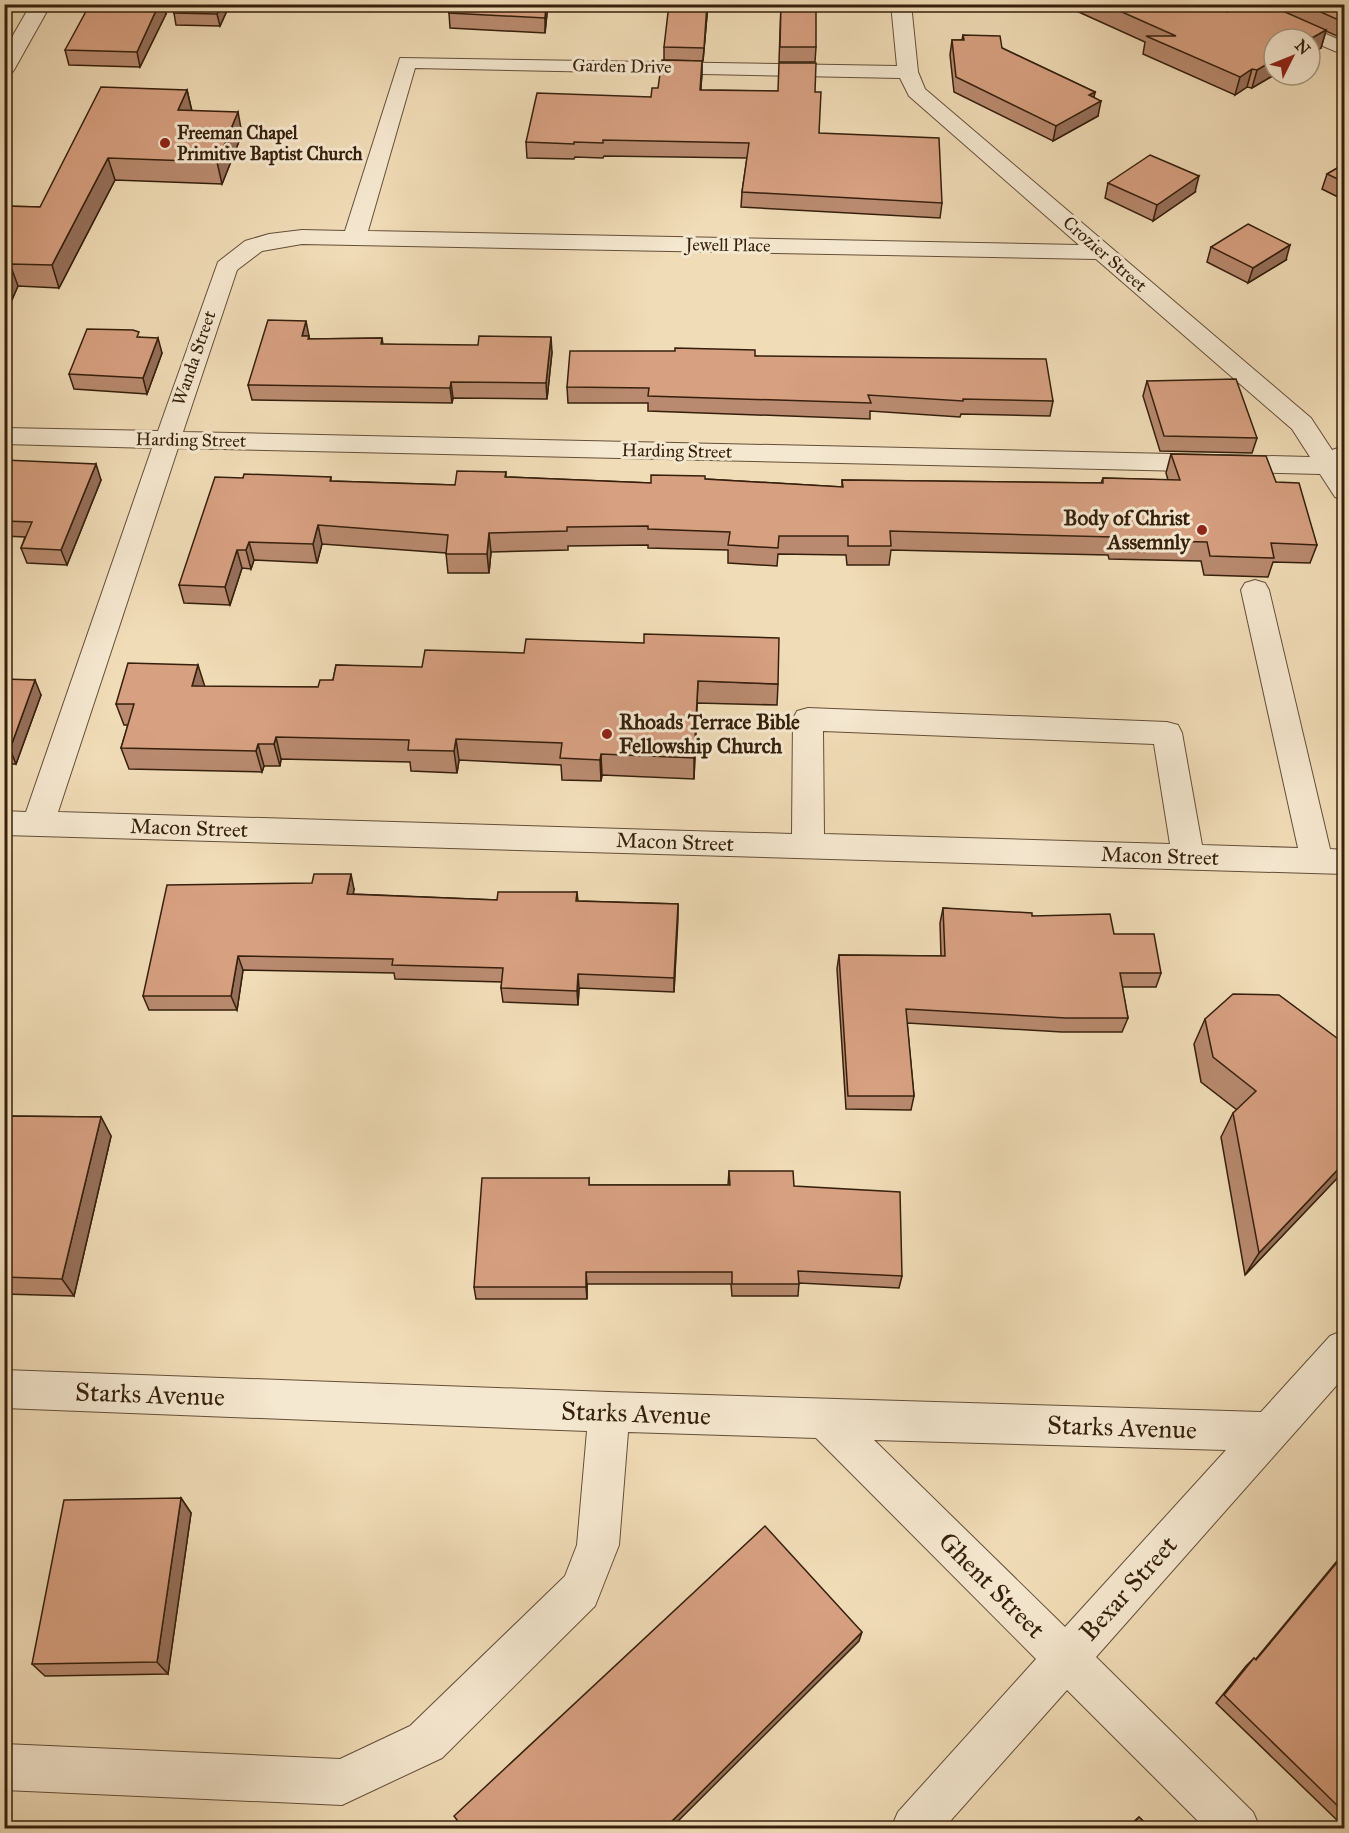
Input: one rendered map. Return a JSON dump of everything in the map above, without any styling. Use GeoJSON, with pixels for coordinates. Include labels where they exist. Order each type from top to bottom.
{"type":"FeatureCollection","features":[{"type":"Feature","properties":{"kind":"street"},"geometry":{"type":"LineString","coordinates":[[4,70],[40,4]]}},
{"type":"Feature","properties":{"kind":"street","name":"Crozier Street"},"geometry":{"type":"LineString","coordinates":[[901,4],[908,72],[915,92],[1302,424],[1336,460],[1344,491]]}},
{"type":"Feature","properties":{"kind":"street"},"geometry":{"type":"LineString","coordinates":[[1241,4],[1344,49]]}},
{"type":"Feature","properties":{"kind":"street","name":"Garden Drive"},"geometry":{"type":"LineString","coordinates":[[354,238],[407,62],[908,72]]}},
{"type":"Feature","properties":{"kind":"street","name":"Wanda Street"},"geometry":{"type":"LineString","coordinates":[[38,824],[166,439],[226,267],[237,254],[255,244],[279,238],[354,238]]}},
{"type":"Feature","properties":{"kind":"street","name":"Jewell Place"},"geometry":{"type":"LineString","coordinates":[[354,238],[1103,252]]}},
{"type":"Feature","properties":{"kind":"street","name":"Harding Street"},"geometry":{"type":"LineString","coordinates":[[4,435],[1336,460]]}},
{"type":"Feature","properties":{"kind":"street"},"geometry":{"type":"LineString","coordinates":[[1255,590],[1331,861]]}},
{"type":"Feature","properties":{"kind":"street"},"geometry":{"type":"LineString","coordinates":[[808,845],[808,719],[1167,733],[1188,856]]}},
{"type":"Feature","properties":{"kind":"street","name":"Macon Street"},"geometry":{"type":"LineString","coordinates":[[4,823],[1331,861]]}},
{"type":"Feature","properties":{"kind":"street","name":"Bexar Street"},"geometry":{"type":"LineString","coordinates":[[914,1828],[1344,1349]]}},
{"type":"Feature","properties":{"kind":"street","name":"Starks Avenue"},"geometry":{"type":"LineString","coordinates":[[4,1389],[609,1412],[1268,1432]]}},
{"type":"Feature","properties":{"kind":"street"},"geometry":{"type":"LineString","coordinates":[[4,1767],[342,1782],[426,1742],[580,1591],[598,1545],[609,1412]]}},
{"type":"Feature","properties":{"kind":"street","name":"Ghent Street"},"geometry":{"type":"LineString","coordinates":[[824,1418],[1237,1828]]}},
{"type":"Feature","properties":{"kind":"building"},"geometry":{"type":"Polygon","coordinates":[[[90,4],[159,4],[137,52],[65,50],[90,4]]]}},
{"type":"Feature","properties":{"kind":"building"},"geometry":{"type":"Polygon","coordinates":[[[178,4],[222,4],[217,14],[174,13],[178,4]]]}},
{"type":"Feature","properties":{"kind":"building"},"geometry":{"type":"Polygon","coordinates":[[[452,4],[546,4],[545,18],[449,13],[452,4]]]}},
{"type":"Feature","properties":{"kind":"building"},"geometry":{"type":"Polygon","coordinates":[[[669,4],[707,4],[704,48],[664,47],[669,4]]]}},
{"type":"Feature","properties":{"kind":"building"},"geometry":{"type":"Polygon","coordinates":[[[781,4],[816,4],[816,47],[780,47],[781,4]]]}},
{"type":"Feature","properties":{"kind":"building"},"geometry":{"type":"Polygon","coordinates":[[[1104,4],[1208,4],[1227,12],[1242,4],[1267,4],[1319,27],[1262,27],[1262,67],[1257,70],[1252,69],[1240,77],[1146,36],[1176,36],[1104,4]]]}},
{"type":"Feature","properties":{"kind":"building"},"geometry":{"type":"Polygon","coordinates":[[[1303,4],[1344,4],[1344,22],[1343,22],[1303,4]]]}},
{"type":"Feature","properties":{"kind":"building"},"geometry":{"type":"Polygon","coordinates":[[[963,35],[1000,36],[1002,48],[1095,92],[1089,95],[1101,101],[1056,126],[956,77],[952,40],[964,40],[963,35]]]}},
{"type":"Feature","properties":{"kind":"building"},"geometry":{"type":"Polygon","coordinates":[[[662,60],[702,61],[700,90],[778,91],[779,63],[816,63],[815,92],[821,92],[819,133],[939,138],[942,203],[742,192],[749,143],[603,140],[603,143],[574,142],[574,144],[526,142],[537,93],[651,97],[652,88],[658,88],[662,60]]]}},
{"type":"Feature","properties":{"kind":"building"},"geometry":{"type":"Polygon","coordinates":[[[101,87],[187,90],[178,110],[238,112],[217,162],[108,158],[52,265],[10,264],[4,277],[4,206],[40,207],[101,87]]]}},
{"type":"Feature","properties":{"kind":"building"},"geometry":{"type":"Polygon","coordinates":[[[1150,155],[1199,176],[1157,205],[1108,183],[1150,155]]]}},
{"type":"Feature","properties":{"kind":"building"},"geometry":{"type":"Polygon","coordinates":[[[1344,164],[1344,182],[1327,174],[1344,164]]]}},
{"type":"Feature","properties":{"kind":"building"},"geometry":{"type":"Polygon","coordinates":[[[1248,224],[1290,245],[1253,268],[1211,247],[1248,224]]]}},
{"type":"Feature","properties":{"kind":"building"},"geometry":{"type":"Polygon","coordinates":[[[268,320],[306,321],[302,336],[309,336],[308,339],[382,338],[381,344],[478,345],[479,336],[551,337],[546,383],[451,382],[450,388],[248,385],[268,320]]]}},
{"type":"Feature","properties":{"kind":"building"},"geometry":{"type":"Polygon","coordinates":[[[87,329],[133,330],[139,332],[137,337],[158,338],[143,378],[69,374],[87,329]]]}},
{"type":"Feature","properties":{"kind":"building"},"geometry":{"type":"Polygon","coordinates":[[[675,348],[755,350],[755,356],[1046,359],[1053,401],[963,399],[963,401],[868,395],[871,403],[648,396],[649,388],[567,387],[570,351],[675,351],[675,348]]]}},
{"type":"Feature","properties":{"kind":"building"},"geometry":{"type":"Polygon","coordinates":[[[1236,379],[1257,438],[1164,436],[1147,381],[1236,379]]]}},
{"type":"Feature","properties":{"kind":"building"},"geometry":{"type":"Polygon","coordinates":[[[1171,454],[1266,456],[1276,482],[1299,483],[1317,545],[1271,543],[1274,558],[1210,556],[1207,542],[890,531],[891,546],[848,546],[848,536],[779,536],[778,548],[728,545],[730,532],[648,529],[648,526],[567,527],[567,531],[489,533],[487,554],[446,554],[448,535],[318,525],[313,544],[249,542],[246,550],[237,550],[225,587],[179,585],[215,477],[243,478],[244,474],[331,477],[330,481],[455,485],[457,471],[506,472],[505,477],[651,483],[651,475],[705,476],[705,479],[843,487],[842,480],[1103,483],[1103,478],[1180,480],[1171,454]]]}},
{"type":"Feature","properties":{"kind":"building"},"geometry":{"type":"Polygon","coordinates":[[[4,460],[96,464],[61,550],[21,548],[32,522],[4,521],[4,460]]]}},
{"type":"Feature","properties":{"kind":"building"},"geometry":{"type":"Polygon","coordinates":[[[644,634],[779,638],[778,684],[698,681],[694,758],[601,754],[600,760],[560,758],[562,743],[456,739],[454,751],[408,750],[409,740],[276,737],[274,744],[258,744],[256,751],[121,748],[134,704],[116,704],[128,663],[198,665],[192,686],[318,687],[320,680],[333,680],[336,665],[422,667],[425,650],[524,653],[526,639],[644,643],[644,634]]]}},
{"type":"Feature","properties":{"kind":"building"},"geometry":{"type":"Polygon","coordinates":[[[4,679],[35,680],[10,749],[4,749],[4,679]]]}},
{"type":"Feature","properties":{"kind":"building"},"geometry":{"type":"Polygon","coordinates":[[[314,874],[351,874],[347,894],[497,900],[498,892],[577,892],[576,901],[678,904],[674,978],[578,974],[577,991],[501,988],[503,968],[392,965],[393,959],[238,956],[231,996],[143,996],[167,885],[312,883],[314,874]]]}},
{"type":"Feature","properties":{"kind":"building"},"geometry":{"type":"Polygon","coordinates":[[[943,908],[1032,913],[1032,916],[1110,914],[1114,934],[1154,934],[1161,973],[1120,973],[1128,1018],[1066,1018],[906,1009],[914,1096],[848,1096],[839,955],[945,956],[943,908]]]}},
{"type":"Feature","properties":{"kind":"building"},"geometry":{"type":"Polygon","coordinates":[[[1233,994],[1279,995],[1341,1041],[1344,1037],[1344,1163],[1259,1253],[1233,1113],[1256,1091],[1213,1057],[1205,1019],[1233,994]]]}},
{"type":"Feature","properties":{"kind":"building"},"geometry":{"type":"Polygon","coordinates":[[[4,1116],[101,1117],[62,1279],[4,1277],[4,1116]]]}},
{"type":"Feature","properties":{"kind":"building"},"geometry":{"type":"Polygon","coordinates":[[[729,1171],[793,1171],[794,1186],[900,1192],[902,1276],[798,1271],[799,1284],[732,1284],[732,1272],[586,1272],[586,1287],[474,1287],[482,1178],[589,1178],[589,1185],[730,1185],[729,1171]]]}},
{"type":"Feature","properties":{"kind":"building"},"geometry":{"type":"Polygon","coordinates":[[[181,1498],[157,1662],[32,1664],[64,1500],[181,1498]]]}},
{"type":"Feature","properties":{"kind":"building"},"geometry":{"type":"Polygon","coordinates":[[[765,1526],[862,1632],[665,1828],[463,1828],[454,1816],[765,1526]]]}},
{"type":"Feature","properties":{"kind":"building"},"geometry":{"type":"Polygon","coordinates":[[[1344,1554],[1344,1812],[1224,1695],[1344,1554]]]}},
{"type":"Feature","properties":{"kind":"building"},"geometry":{"type":"Polygon","coordinates":[[[1139,1817],[1150,1828],[1130,1828],[1139,1817]]]}},
{"type":"Feature","properties":{"kind":"place","name":"Freeman Chapel Primitive Baptist Church"},"geometry":{"type":"Point","coordinates":[165,143]}},
{"type":"Feature","properties":{"kind":"place","name":"Body of Christ Assemnly"},"geometry":{"type":"Point","coordinates":[1202,530]}},
{"type":"Feature","properties":{"kind":"place","name":"Rhoads Terrace Bible Fellowship Church"},"geometry":{"type":"Point","coordinates":[607,734]}}]}
